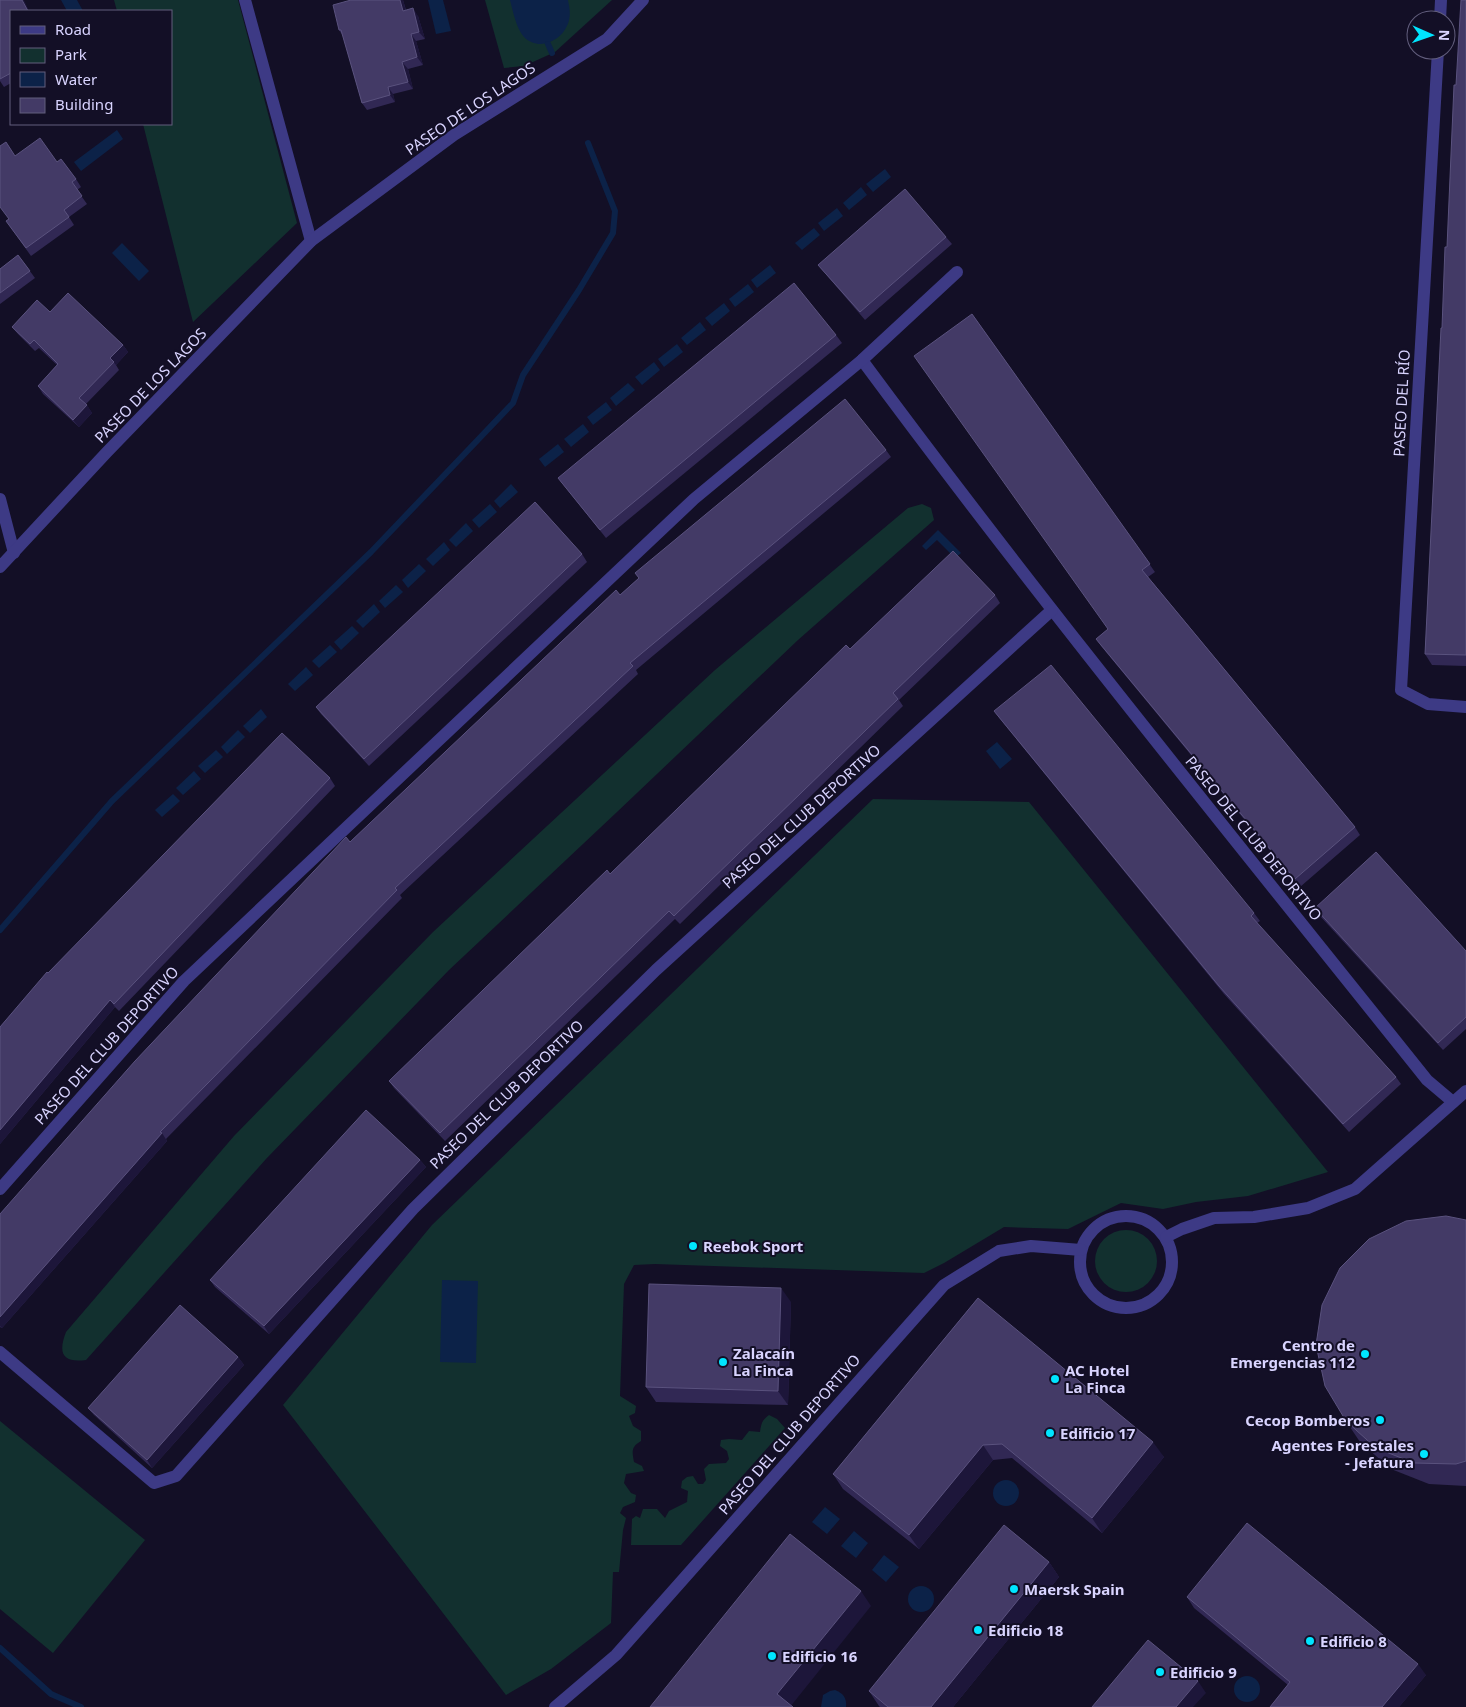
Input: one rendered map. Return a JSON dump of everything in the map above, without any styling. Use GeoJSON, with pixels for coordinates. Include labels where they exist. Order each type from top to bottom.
{"type":"FeatureCollection","features":[{"type":"Feature","properties":{"kind":"street"},"geometry":{"type":"LineString","coordinates":[[245,0],[311,241]]}},
{"type":"Feature","properties":{"kind":"street","name":"PASEO DE LOS LAGOS"},"geometry":{"type":"LineString","coordinates":[[0,567],[107,452],[311,241],[454,135],[607,39],[643,0]]}},
{"type":"Feature","properties":{"kind":"street","name":"PASEO DEL RÍO"},"geometry":{"type":"LineString","coordinates":[[1437,60],[1401,690],[1428,704],[1466,707]]}},
{"type":"Feature","properties":{"kind":"street","name":"PASEO DEL CLUB DEPORTIVO"},"geometry":{"type":"LineString","coordinates":[[0,1189],[184,980],[694,499],[862,360],[957,272]]}},
{"type":"Feature","properties":{"kind":"street","name":"PASEO DEL CLUB DEPORTIVO"},"geometry":{"type":"LineString","coordinates":[[862,360],[1052,610],[1432,1086],[1453,1102]]}},
{"type":"Feature","properties":{"kind":"street"},"geometry":{"type":"LineString","coordinates":[[0,500],[14,553]]}},
{"type":"Feature","properties":{"kind":"street","name":"PASEO DEL CLUB DEPORTIVO"},"geometry":{"type":"LineString","coordinates":[[0,1352],[154,1483],[176,1476],[413,1209],[656,970],[1052,610]]}},
{"type":"Feature","properties":{"kind":"street"},"geometry":{"type":"LineString","coordinates":[[1166,1237],[1182,1229],[1214,1218],[1254,1217],[1308,1208],[1355,1189],[1466,1092]]}},
{"type":"Feature","properties":{"kind":"street"},"geometry":{"type":"LineString","coordinates":[[1127,1215],[1142,1218],[1156,1226],[1166,1237],[1172,1250],[1173,1265],[1170,1279],[1163,1291],[1155,1299],[1145,1305],[1134,1308],[1118,1308],[1104,1303],[1092,1293],[1084,1280],[1080,1265],[1081,1250],[1088,1236],[1098,1225],[1112,1218],[1127,1215]]}},
{"type":"Feature","properties":{"kind":"street","name":"PASEO DEL CLUB DEPORTIVO"},"geometry":{"type":"LineString","coordinates":[[554,1707],[616,1655],[944,1285],[999,1251],[1031,1246],[1081,1250]]}},
{"type":"Feature","properties":{"kind":"green space"},"geometry":{"type":"Polygon","coordinates":[[[114,0],[238,0],[297,223],[193,322],[143,125],[172,125],[172,10],[117,10],[114,0]]]}},
{"type":"Feature","properties":{"kind":"green space"},"geometry":{"type":"Polygon","coordinates":[[[485,0],[612,0],[555,52],[524,66],[504,68],[485,0]]]}},
{"type":"Feature","properties":{"kind":"green space"},"geometry":{"type":"Polygon","coordinates":[[[922,504],[931,508],[934,520],[798,640],[449,970],[266,1159],[86,1360],[72,1360],[64,1355],[62,1346],[66,1332],[234,1136],[433,932],[715,670],[908,508],[922,504]]]}},
{"type":"Feature","properties":{"kind":"green space","name":"Reebok Sport"},"geometry":{"type":"Polygon","coordinates":[[[873,799],[1029,802],[1328,1172],[1248,1196],[1196,1202],[1163,1209],[1121,1203],[1068,1229],[1004,1227],[924,1273],[655,1264],[634,1265],[624,1284],[620,1396],[636,1406],[635,1413],[629,1416],[633,1426],[641,1431],[641,1441],[635,1445],[633,1455],[634,1462],[642,1466],[644,1471],[626,1474],[624,1483],[631,1493],[636,1495],[635,1502],[623,1507],[620,1513],[626,1518],[619,1572],[613,1572],[611,1623],[551,1669],[506,1695],[283,1405],[432,1225],[873,799]]]}},
{"type":"Feature","properties":{"kind":"green space"},"geometry":{"type":"Polygon","coordinates":[[[1126,1230],[1138,1232],[1148,1239],[1155,1249],[1157,1261],[1155,1273],[1148,1283],[1138,1290],[1126,1292],[1114,1290],[1104,1283],[1097,1273],[1095,1261],[1097,1249],[1104,1239],[1114,1232],[1126,1230]]]}},
{"type":"Feature","properties":{"kind":"green space"},"geometry":{"type":"Polygon","coordinates":[[[769,1415],[777,1419],[785,1428],[681,1545],[631,1545],[632,1519],[636,1516],[640,1518],[643,1509],[657,1509],[665,1518],[669,1511],[687,1502],[688,1491],[681,1488],[682,1481],[687,1477],[693,1476],[698,1484],[703,1484],[706,1480],[704,1469],[709,1464],[726,1463],[729,1459],[727,1451],[720,1446],[721,1440],[742,1440],[749,1431],[760,1432],[762,1422],[769,1415]]]}},
{"type":"Feature","properties":{"kind":"green space"},"geometry":{"type":"Polygon","coordinates":[[[0,1421],[145,1540],[53,1653],[0,1609],[0,1421]]]}},
{"type":"Feature","properties":{"kind":"water"},"geometry":{"type":"Polygon","coordinates":[[[61,0],[77,0],[82,10],[66,10],[61,0]]]}},
{"type":"Feature","properties":{"kind":"water"},"geometry":{"type":"Polygon","coordinates":[[[428,0],[443,0],[451,31],[436,34],[428,0]]]}},
{"type":"Feature","properties":{"kind":"water"},"geometry":{"type":"Polygon","coordinates":[[[510,0],[568,0],[570,15],[567,27],[563,33],[551,42],[537,44],[530,42],[519,29],[510,0]]]}},
{"type":"Feature","properties":{"kind":"water"},"geometry":{"type":"Polygon","coordinates":[[[117,130],[123,139],[81,171],[74,162],[117,130]]]}},
{"type":"Feature","properties":{"kind":"water"},"geometry":{"type":"Polygon","coordinates":[[[885,169],[891,177],[873,192],[866,184],[885,169]]]}},
{"type":"Feature","properties":{"kind":"water"},"geometry":{"type":"Polygon","coordinates":[[[861,187],[867,195],[849,210],[843,203],[861,187]]]}},
{"type":"Feature","properties":{"kind":"water"},"geometry":{"type":"Polygon","coordinates":[[[837,208],[843,216],[824,231],[818,223],[837,208]]]}},
{"type":"Feature","properties":{"kind":"water"},"geometry":{"type":"Polygon","coordinates":[[[814,228],[820,235],[802,250],[795,243],[814,228]]]}},
{"type":"Feature","properties":{"kind":"water"},"geometry":{"type":"Polygon","coordinates":[[[122,243],[149,271],[139,281],[112,253],[122,243]]]}},
{"type":"Feature","properties":{"kind":"water"},"geometry":{"type":"Polygon","coordinates":[[[770,265],[776,273],[757,288],[751,280],[770,265]]]}},
{"type":"Feature","properties":{"kind":"water"},"geometry":{"type":"Polygon","coordinates":[[[748,284],[754,292],[735,307],[729,299],[748,284]]]}},
{"type":"Feature","properties":{"kind":"water"},"geometry":{"type":"Polygon","coordinates":[[[724,303],[730,311],[712,326],[705,318],[724,303]]]}},
{"type":"Feature","properties":{"kind":"water"},"geometry":{"type":"Polygon","coordinates":[[[700,322],[706,330],[687,345],[681,338],[700,322]]]}},
{"type":"Feature","properties":{"kind":"water"},"geometry":{"type":"Polygon","coordinates":[[[677,344],[683,352],[664,367],[658,359],[677,344]]]}},
{"type":"Feature","properties":{"kind":"water"},"geometry":{"type":"Polygon","coordinates":[[[654,362],[660,370],[642,385],[635,377],[654,362]]]}},
{"type":"Feature","properties":{"kind":"water"},"geometry":{"type":"Polygon","coordinates":[[[628,383],[635,390],[616,406],[610,398],[628,383]]]}},
{"type":"Feature","properties":{"kind":"water"},"geometry":{"type":"Polygon","coordinates":[[[606,402],[612,410],[593,425],[587,417],[606,402]]]}},
{"type":"Feature","properties":{"kind":"water"},"geometry":{"type":"Polygon","coordinates":[[[583,424],[589,432],[571,447],[564,439],[583,424]]]}},
{"type":"Feature","properties":{"kind":"water"},"geometry":{"type":"Polygon","coordinates":[[[558,444],[564,452],[545,467],[539,459],[558,444]]]}},
{"type":"Feature","properties":{"kind":"water"},"geometry":{"type":"Polygon","coordinates":[[[511,484],[518,492],[500,508],[494,501],[511,484]]]}},
{"type":"Feature","properties":{"kind":"water"},"geometry":{"type":"Polygon","coordinates":[[[490,504],[497,512],[479,528],[472,520],[490,504]]]}},
{"type":"Feature","properties":{"kind":"water"},"geometry":{"type":"Polygon","coordinates":[[[466,523],[473,531],[456,547],[449,540],[466,523]]]}},
{"type":"Feature","properties":{"kind":"water"},"geometry":{"type":"Polygon","coordinates":[[[938,530],[961,553],[955,558],[937,540],[926,550],[922,546],[938,530]]]}},
{"type":"Feature","properties":{"kind":"water"},"geometry":{"type":"Polygon","coordinates":[[[444,542],[450,550],[433,566],[426,559],[444,542]]]}},
{"type":"Feature","properties":{"kind":"water"},"geometry":{"type":"Polygon","coordinates":[[[419,564],[426,571],[408,588],[402,580],[419,564]]]}},
{"type":"Feature","properties":{"kind":"water"},"geometry":{"type":"Polygon","coordinates":[[[396,585],[403,592],[385,608],[379,601],[396,585]]]}},
{"type":"Feature","properties":{"kind":"water"},"geometry":{"type":"Polygon","coordinates":[[[374,604],[380,612],[363,628],[356,621],[374,604]]]}},
{"type":"Feature","properties":{"kind":"water"},"geometry":{"type":"Polygon","coordinates":[[[352,626],[359,633],[341,650],[334,642],[352,626]]]}},
{"type":"Feature","properties":{"kind":"water"},"geometry":{"type":"Polygon","coordinates":[[[330,645],[337,652],[319,668],[312,661],[330,645]]]}},
{"type":"Feature","properties":{"kind":"water"},"geometry":{"type":"Polygon","coordinates":[[[306,667],[313,675],[295,691],[288,684],[306,667]]]}},
{"type":"Feature","properties":{"kind":"water"},"geometry":{"type":"Polygon","coordinates":[[[261,709],[267,717],[250,733],[243,726],[261,709]]]}},
{"type":"Feature","properties":{"kind":"water"},"geometry":{"type":"Polygon","coordinates":[[[238,730],[245,737],[227,754],[221,747],[238,730]]]}},
{"type":"Feature","properties":{"kind":"water"},"geometry":{"type":"Polygon","coordinates":[[[997,742],[1012,759],[1000,769],[986,751],[997,742]]]}},
{"type":"Feature","properties":{"kind":"water"},"geometry":{"type":"Polygon","coordinates":[[[216,750],[223,757],[205,773],[198,766],[216,750]]]}},
{"type":"Feature","properties":{"kind":"water"},"geometry":{"type":"Polygon","coordinates":[[[194,771],[201,779],[183,795],[176,788],[194,771]]]}},
{"type":"Feature","properties":{"kind":"water"},"geometry":{"type":"Polygon","coordinates":[[[173,794],[180,801],[162,817],[155,810],[173,794]]]}},
{"type":"Feature","properties":{"kind":"water"},"geometry":{"type":"Polygon","coordinates":[[[442,1280],[478,1281],[476,1363],[440,1362],[442,1280]]]}},
{"type":"Feature","properties":{"kind":"water"},"geometry":{"type":"Polygon","coordinates":[[[1006,1480],[1015,1484],[1019,1493],[1015,1502],[1006,1506],[997,1502],[993,1493],[997,1484],[1006,1480]]]}},
{"type":"Feature","properties":{"kind":"water"},"geometry":{"type":"Polygon","coordinates":[[[825,1507],[840,1519],[827,1534],[812,1522],[825,1507]]]}},
{"type":"Feature","properties":{"kind":"water"},"geometry":{"type":"Polygon","coordinates":[[[854,1531],[868,1543],[856,1558],[841,1546],[854,1531]]]}},
{"type":"Feature","properties":{"kind":"water"},"geometry":{"type":"Polygon","coordinates":[[[884,1555],[899,1567],[886,1582],[872,1570],[884,1555]]]}},
{"type":"Feature","properties":{"kind":"water"},"geometry":{"type":"Polygon","coordinates":[[[921,1586],[930,1590],[934,1599],[930,1608],[921,1612],[912,1608],[908,1599],[912,1590],[921,1586]]]}},
{"type":"Feature","properties":{"kind":"water"},"geometry":{"type":"Polygon","coordinates":[[[1247,1676],[1256,1680],[1260,1689],[1256,1698],[1247,1702],[1238,1698],[1234,1689],[1238,1680],[1247,1676]]]}},
{"type":"Feature","properties":{"kind":"water"},"geometry":{"type":"Polygon","coordinates":[[[835,1690],[844,1696],[846,1707],[821,1707],[823,1695],[835,1690]]]}},
{"type":"Feature","properties":{"kind":"building"},"geometry":{"type":"Polygon","coordinates":[[[0,0],[22,0],[27,10],[10,10],[10,74],[0,79],[0,0]]]}},
{"type":"Feature","properties":{"kind":"building"},"geometry":{"type":"Polygon","coordinates":[[[351,0],[400,0],[403,11],[413,8],[419,32],[411,34],[417,57],[402,62],[408,82],[388,87],[390,95],[362,103],[333,5],[351,0]]]}},
{"type":"Feature","properties":{"kind":"building"},"geometry":{"type":"Polygon","coordinates":[[[1461,0],[1466,0],[1466,655],[1425,654],[1445,247],[1447,247],[1454,85],[1456,85],[1461,0]]]}},
{"type":"Feature","properties":{"kind":"building"},"geometry":{"type":"Polygon","coordinates":[[[40,138],[57,162],[61,159],[76,179],[72,182],[82,196],[64,210],[69,217],[26,248],[6,221],[9,219],[0,207],[0,146],[6,142],[15,156],[40,138]]]}},
{"type":"Feature","properties":{"kind":"building"},"geometry":{"type":"Polygon","coordinates":[[[905,189],[946,237],[860,312],[818,265],[905,189]]]}},
{"type":"Feature","properties":{"kind":"building"},"geometry":{"type":"Polygon","coordinates":[[[18,255],[30,271],[0,293],[0,269],[18,255]]]}},
{"type":"Feature","properties":{"kind":"building"},"geometry":{"type":"Polygon","coordinates":[[[794,283],[836,335],[600,530],[558,478],[794,283]]]}},
{"type":"Feature","properties":{"kind":"building"},"geometry":{"type":"Polygon","coordinates":[[[68,293],[123,345],[110,358],[114,362],[79,398],[87,405],[73,420],[38,386],[58,364],[34,340],[30,344],[12,327],[37,300],[50,312],[68,293]]]}},
{"type":"Feature","properties":{"kind":"building"},"geometry":{"type":"Polygon","coordinates":[[[972,314],[1150,564],[1142,570],[1355,827],[1295,879],[1096,639],[1108,629],[914,356],[972,314]]]}},
{"type":"Feature","properties":{"kind":"building"},"geometry":{"type":"Polygon","coordinates":[[[845,399],[886,450],[630,663],[633,666],[395,888],[397,890],[160,1132],[162,1133],[0,1317],[0,1214],[135,1061],[346,837],[350,842],[616,590],[620,595],[639,578],[635,573],[845,399]]]}},
{"type":"Feature","properties":{"kind":"building"},"geometry":{"type":"Polygon","coordinates":[[[535,502],[582,554],[364,759],[316,707],[535,502]]]}},
{"type":"Feature","properties":{"kind":"building"},"geometry":{"type":"Polygon","coordinates":[[[953,551],[995,595],[893,693],[898,699],[674,916],[669,911],[440,1133],[389,1081],[607,870],[610,874],[846,645],[850,649],[953,551]]]}},
{"type":"Feature","properties":{"kind":"building"},"geometry":{"type":"Polygon","coordinates":[[[1051,665],[1254,913],[1251,916],[1396,1077],[1343,1124],[1219,986],[994,711],[1051,665]]]}},
{"type":"Feature","properties":{"kind":"building"},"geometry":{"type":"Polygon","coordinates":[[[282,733],[330,778],[114,1004],[110,1000],[0,1130],[0,1027],[47,972],[282,733]]]}},
{"type":"Feature","properties":{"kind":"building"},"geometry":{"type":"Polygon","coordinates":[[[1376,852],[1466,951],[1466,1017],[1438,1043],[1315,908],[1376,852]]]}},
{"type":"Feature","properties":{"kind":"building"},"geometry":{"type":"Polygon","coordinates":[[[366,1110],[420,1160],[264,1326],[210,1280],[366,1110]]]}},
{"type":"Feature","properties":{"kind":"building","name":"Centro de Emergencias 112"},"geometry":{"type":"Polygon","coordinates":[[[1446,1216],[1466,1220],[1466,1461],[1456,1464],[1414,1463],[1376,1448],[1346,1421],[1325,1386],[1316,1345],[1322,1305],[1340,1268],[1369,1239],[1406,1221],[1446,1216]]]}},
{"type":"Feature","properties":{"kind":"building","name":"Zalacaín La Finca"},"geometry":{"type":"Polygon","coordinates":[[[649,1284],[781,1288],[778,1391],[646,1387],[649,1284]]]}},
{"type":"Feature","properties":{"kind":"building","name":"Edificio 17"},"geometry":{"type":"Polygon","coordinates":[[[978,1298],[1153,1442],[1092,1518],[1002,1444],[983,1445],[909,1535],[833,1474],[978,1298]]]}},
{"type":"Feature","properties":{"kind":"building"},"geometry":{"type":"Polygon","coordinates":[[[180,1305],[238,1357],[147,1460],[88,1408],[180,1305]]]}},
{"type":"Feature","properties":{"kind":"building","name":"Edificio 8"},"geometry":{"type":"Polygon","coordinates":[[[1247,1523],[1418,1664],[1382,1707],[1270,1707],[1290,1682],[1187,1597],[1247,1523]]]}},
{"type":"Feature","properties":{"kind":"building","name":"Edificio 18"},"geometry":{"type":"Polygon","coordinates":[[[1004,1525],[1049,1562],[931,1707],[888,1707],[869,1691],[1004,1525]]]}},
{"type":"Feature","properties":{"kind":"building","name":"Edificio 16"},"geometry":{"type":"Polygon","coordinates":[[[790,1534],[861,1591],[777,1694],[793,1707],[650,1707],[790,1534]]]}},
{"type":"Feature","properties":{"kind":"building","name":"Edificio 9"},"geometry":{"type":"Polygon","coordinates":[[[1148,1640],[1198,1681],[1176,1707],[1092,1707],[1148,1640]]]}},
{"type":"Feature","properties":{"kind":"waterway"},"geometry":{"type":"LineString","coordinates":[[548,44],[552,53]]}},
{"type":"Feature","properties":{"kind":"waterway"},"geometry":{"type":"LineString","coordinates":[[0,930],[112,801],[371,552],[513,403],[523,375],[579,290],[613,233],[615,211],[588,143]]}},
{"type":"Feature","properties":{"kind":"waterway"},"geometry":{"type":"LineString","coordinates":[[0,1648],[51,1694],[81,1707]]}},
{"type":"Feature","properties":{"kind":"place","name":"Reebok Sport"},"geometry":{"type":"Point","coordinates":[693,1246]}},
{"type":"Feature","properties":{"kind":"place","name":"Centro de Emergencias 112"},"geometry":{"type":"Point","coordinates":[1365,1354]}},
{"type":"Feature","properties":{"kind":"place","name":"Zalacaín La Finca"},"geometry":{"type":"Point","coordinates":[723,1362]}},
{"type":"Feature","properties":{"kind":"place","name":"AC Hotel La Finca"},"geometry":{"type":"Point","coordinates":[1055,1379]}},
{"type":"Feature","properties":{"kind":"place","name":"Cecop Bomberos"},"geometry":{"type":"Point","coordinates":[1380,1420]}},
{"type":"Feature","properties":{"kind":"place","name":"Edificio 17"},"geometry":{"type":"Point","coordinates":[1050,1433]}},
{"type":"Feature","properties":{"kind":"place","name":"Agentes Forestales - Jefatura"},"geometry":{"type":"Point","coordinates":[1424,1454]}},
{"type":"Feature","properties":{"kind":"place","name":"Maersk Spain"},"geometry":{"type":"Point","coordinates":[1014,1589]}},
{"type":"Feature","properties":{"kind":"place","name":"Edificio 18"},"geometry":{"type":"Point","coordinates":[978,1630]}},
{"type":"Feature","properties":{"kind":"place","name":"Edificio 8"},"geometry":{"type":"Point","coordinates":[1310,1641]}},
{"type":"Feature","properties":{"kind":"place","name":"Edificio 16"},"geometry":{"type":"Point","coordinates":[772,1656]}},
{"type":"Feature","properties":{"kind":"place","name":"Edificio 9"},"geometry":{"type":"Point","coordinates":[1160,1672]}}]}
